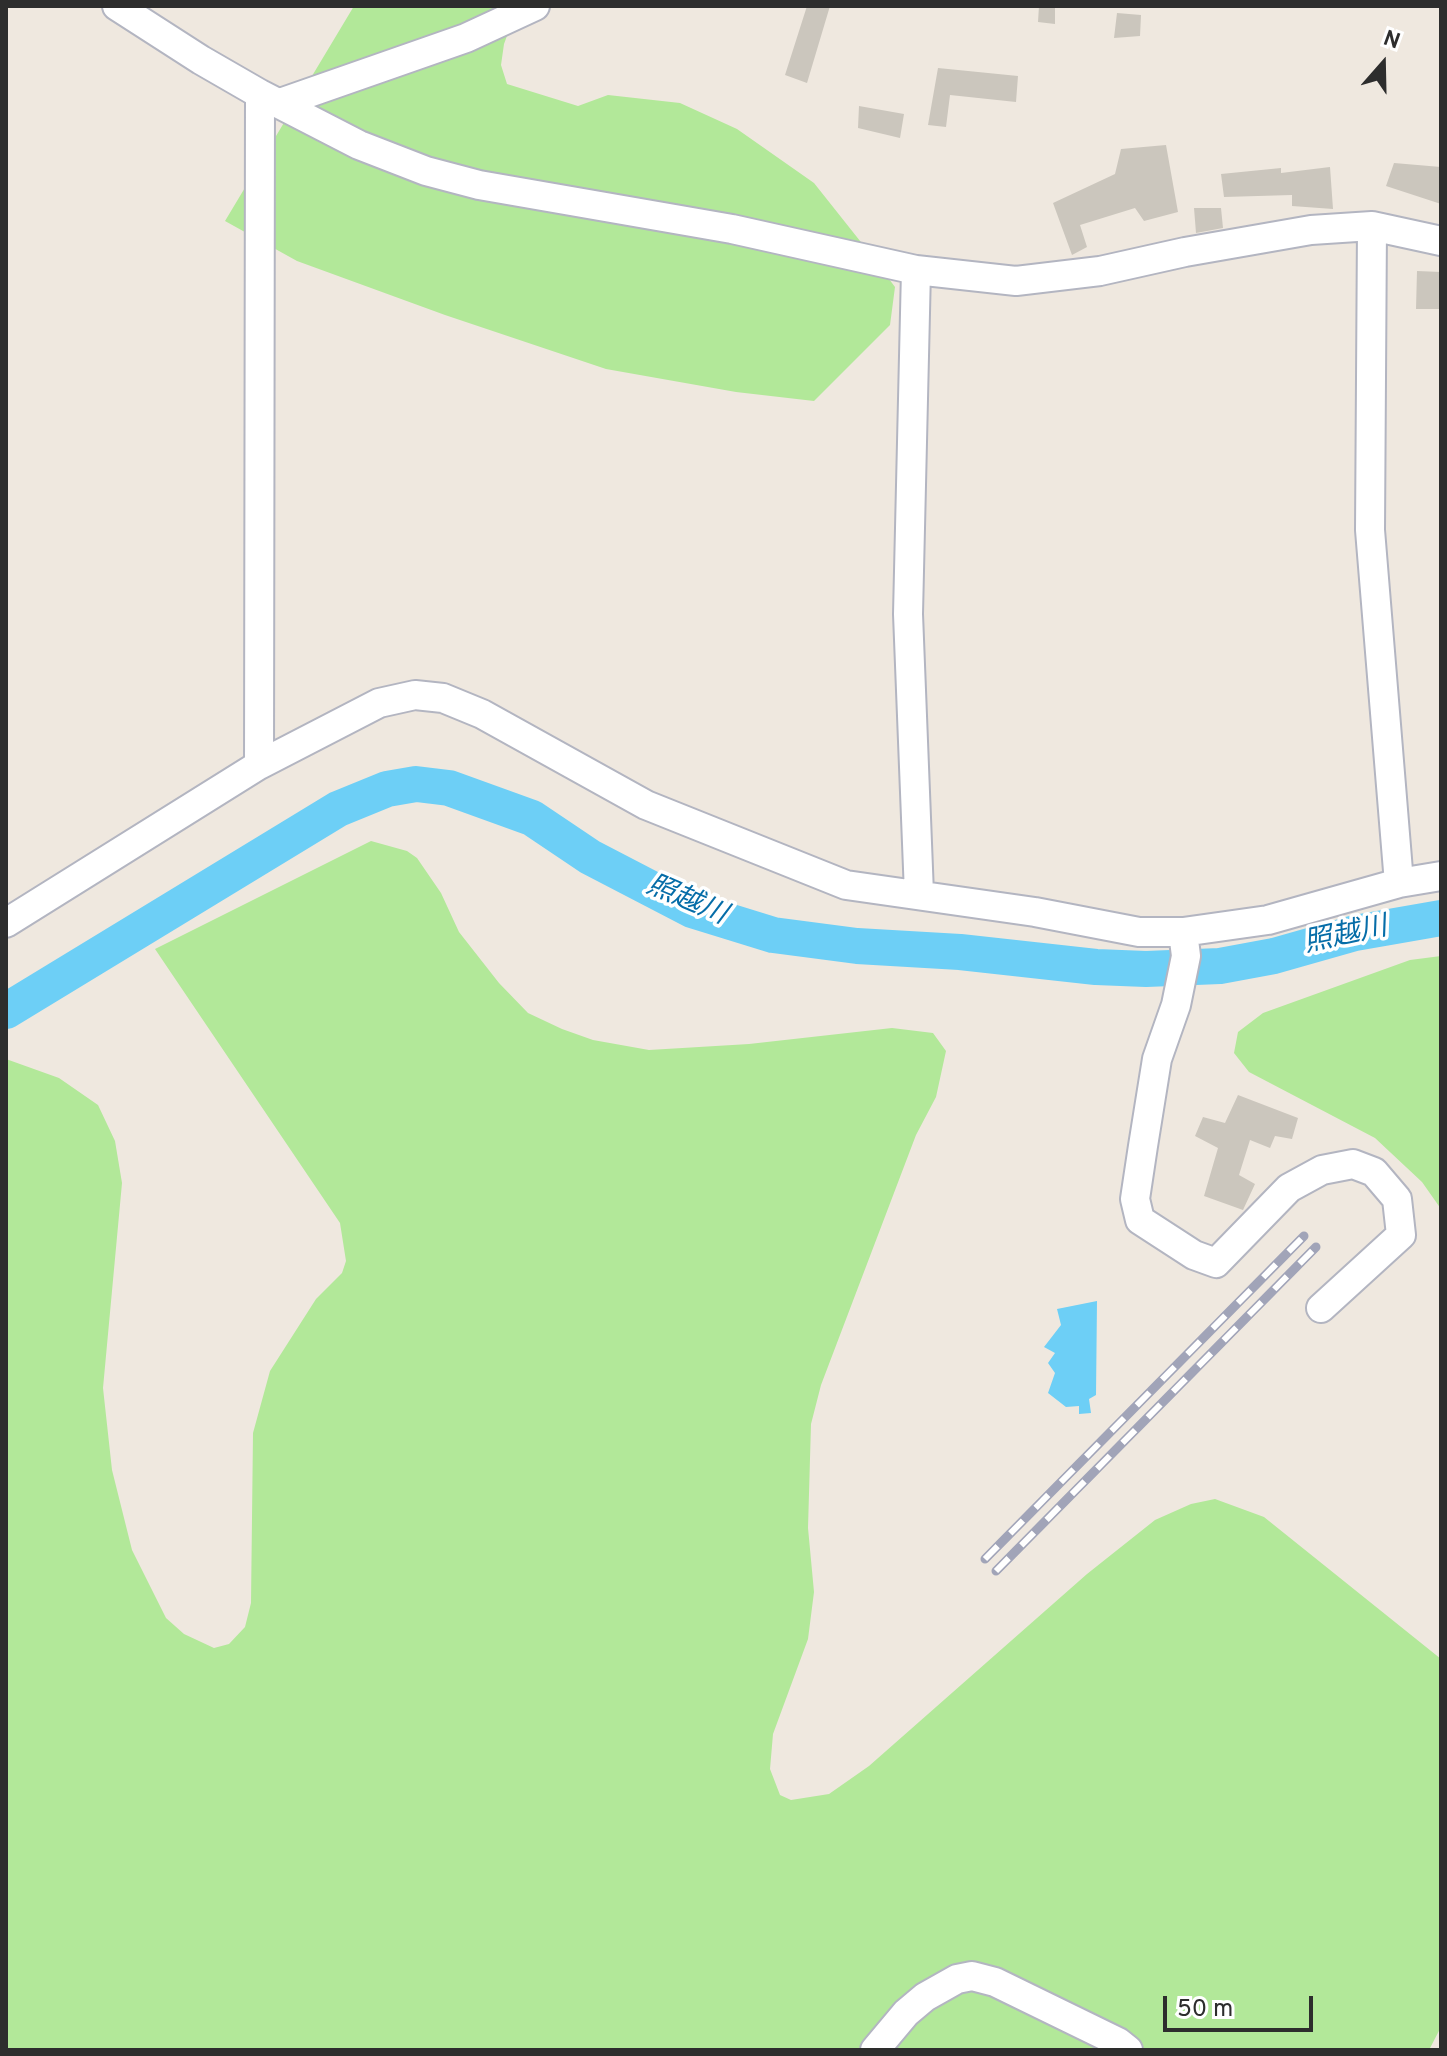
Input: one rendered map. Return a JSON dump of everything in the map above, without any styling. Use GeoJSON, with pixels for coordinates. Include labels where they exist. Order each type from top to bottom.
{"type":"FeatureCollection","features":[{"type":"Feature","properties":{"kind":"street"},"geometry":{"type":"LineString","coordinates":[[117,6],[201,60],[270,98],[359,145],[426,171],[479,185],[732,229],[916,270],[1016,281],[1100,271],[1185,252],[1311,230],[1372,226],[1441,241]]}},
{"type":"Feature","properties":{"kind":"street"},"geometry":{"type":"LineString","coordinates":[[270,98],[466,38],[535,6]]}},
{"type":"Feature","properties":{"kind":"street"},"geometry":{"type":"LineString","coordinates":[[259,765],[270,98]]}},
{"type":"Feature","properties":{"kind":"street"},"geometry":{"type":"LineString","coordinates":[[1372,226],[1370,530],[1399,883]]}},
{"type":"Feature","properties":{"kind":"street"},"geometry":{"type":"LineString","coordinates":[[916,270],[908,614],[919,894]]}},
{"type":"Feature","properties":{"kind":"street"},"geometry":{"type":"LineString","coordinates":[[6,923],[259,765],[379,703],[415,695],[443,698],[482,714],[646,805],[846,885],[1035,912],[1184,944],[1399,883],[1441,876]]}},
{"type":"Feature","properties":{"kind":"street"},"geometry":{"type":"LineString","coordinates":[[1184,944],[1176,1005],[1154,1074],[1135,1199],[1140,1220],[1194,1255],[1216,1263],[1289,1188],[1322,1170],[1353,1164],[1374,1172],[1397,1199],[1401,1235],[1321,1308]]}},
{"type":"Feature","properties":{"kind":"street"},"geometry":{"type":"LineString","coordinates":[[875,2050],[906,2013],[925,1997],[957,1979],[972,1976],[995,1982],[1118,2042],[1128,2050]]}},
{"type":"Feature","properties":{"kind":"green space"},"geometry":{"type":"Polygon","coordinates":[[[354,6],[518,6],[504,44],[501,65],[507,84],[578,106],[608,95],[680,103],[737,129],[814,183],[868,251],[895,287],[890,325],[814,401],[736,392],[606,369],[297,261],[225,221],[354,6]]]}},
{"type":"Feature","properties":{"kind":"green space"},"geometry":{"type":"Polygon","coordinates":[[[371,841],[407,851],[417,858],[441,893],[459,932],[499,983],[528,1013],[562,1029],[593,1040],[649,1050],[749,1044],[892,1028],[933,1033],[946,1051],[936,1097],[916,1135],[821,1385],[811,1424],[808,1528],[814,1592],[808,1639],[773,1734],[770,1769],[780,1795],[791,1800],[829,1794],[869,1766],[1087,1574],[1155,1520],[1191,1504],[1215,1499],[1264,1517],[1441,1659],[1441,2027],[1429,2050],[6,2050],[6,1059],[59,1078],[98,1105],[115,1141],[122,1183],[103,1388],[112,1470],[132,1550],[166,1618],[184,1634],[214,1648],[229,1644],[245,1627],[251,1603],[253,1433],[270,1371],[316,1299],[342,1273],[346,1261],[340,1223],[155,949],[371,841]]]}},
{"type":"Feature","properties":{"kind":"green space"},"geometry":{"type":"Polygon","coordinates":[[[1441,956],[1441,1209],[1422,1182],[1375,1138],[1249,1072],[1234,1053],[1238,1032],[1263,1013],[1410,960],[1441,956]]]}},
{"type":"Feature","properties":{"kind":"water"},"geometry":{"type":"Polygon","coordinates":[[[1097,1301],[1096,1395],[1089,1399],[1091,1413],[1079,1414],[1079,1406],[1066,1407],[1048,1393],[1055,1373],[1048,1363],[1055,1353],[1044,1347],[1061,1325],[1057,1309],[1097,1301]]]}},
{"type":"Feature","properties":{"kind":"building"},"geometry":{"type":"Polygon","coordinates":[[[807,6],[830,6],[807,83],[785,75],[807,6]]]}},
{"type":"Feature","properties":{"kind":"building"},"geometry":{"type":"Polygon","coordinates":[[[1039,6],[1055,6],[1055,24],[1038,22],[1039,6]]]}},
{"type":"Feature","properties":{"kind":"building"},"geometry":{"type":"Polygon","coordinates":[[[1117,13],[1141,15],[1140,36],[1114,38],[1117,13]]]}},
{"type":"Feature","properties":{"kind":"building"},"geometry":{"type":"Polygon","coordinates":[[[938,68],[1018,76],[1016,102],[950,95],[946,127],[928,125],[938,68]]]}},
{"type":"Feature","properties":{"kind":"building"},"geometry":{"type":"Polygon","coordinates":[[[859,106],[904,114],[900,138],[858,128],[859,106]]]}},
{"type":"Feature","properties":{"kind":"building"},"geometry":{"type":"Polygon","coordinates":[[[1166,145],[1178,212],[1144,221],[1135,208],[1080,225],[1087,247],[1072,255],[1053,203],[1115,174],[1121,149],[1166,145]]]}},
{"type":"Feature","properties":{"kind":"building"},"geometry":{"type":"Polygon","coordinates":[[[1394,163],[1441,167],[1441,204],[1386,186],[1394,163]]]}},
{"type":"Feature","properties":{"kind":"building"},"geometry":{"type":"Polygon","coordinates":[[[1330,167],[1333,209],[1292,206],[1292,195],[1224,197],[1221,174],[1281,168],[1281,173],[1330,167]]]}},
{"type":"Feature","properties":{"kind":"building"},"geometry":{"type":"Polygon","coordinates":[[[1194,208],[1221,208],[1223,228],[1196,233],[1194,208]]]}},
{"type":"Feature","properties":{"kind":"building"},"geometry":{"type":"Polygon","coordinates":[[[1417,271],[1441,272],[1441,309],[1416,309],[1417,271]]]}},
{"type":"Feature","properties":{"kind":"building"},"geometry":{"type":"Polygon","coordinates":[[[1238,1095],[1298,1118],[1292,1139],[1275,1136],[1270,1148],[1250,1140],[1239,1175],[1255,1184],[1243,1210],[1204,1196],[1218,1148],[1195,1136],[1203,1117],[1225,1123],[1238,1095]]]}},
{"type":"Feature","properties":{"kind":"waterway","name":"照越川"},"geometry":{"type":"LineString","coordinates":[[6,1011],[338,809],[387,789],[416,784],[449,788],[532,818],[590,857],[692,910],[773,935],[857,946],[960,952],[1096,967],[1146,969],[1220,966],[1274,956],[1355,933],[1441,918]]}},
{"type":"Feature","properties":{"kind":"railway"},"geometry":{"type":"LineString","coordinates":[[985,1559],[1304,1236]]}},
{"type":"Feature","properties":{"kind":"railway"},"geometry":{"type":"LineString","coordinates":[[996,1571],[1316,1247]]}}]}
